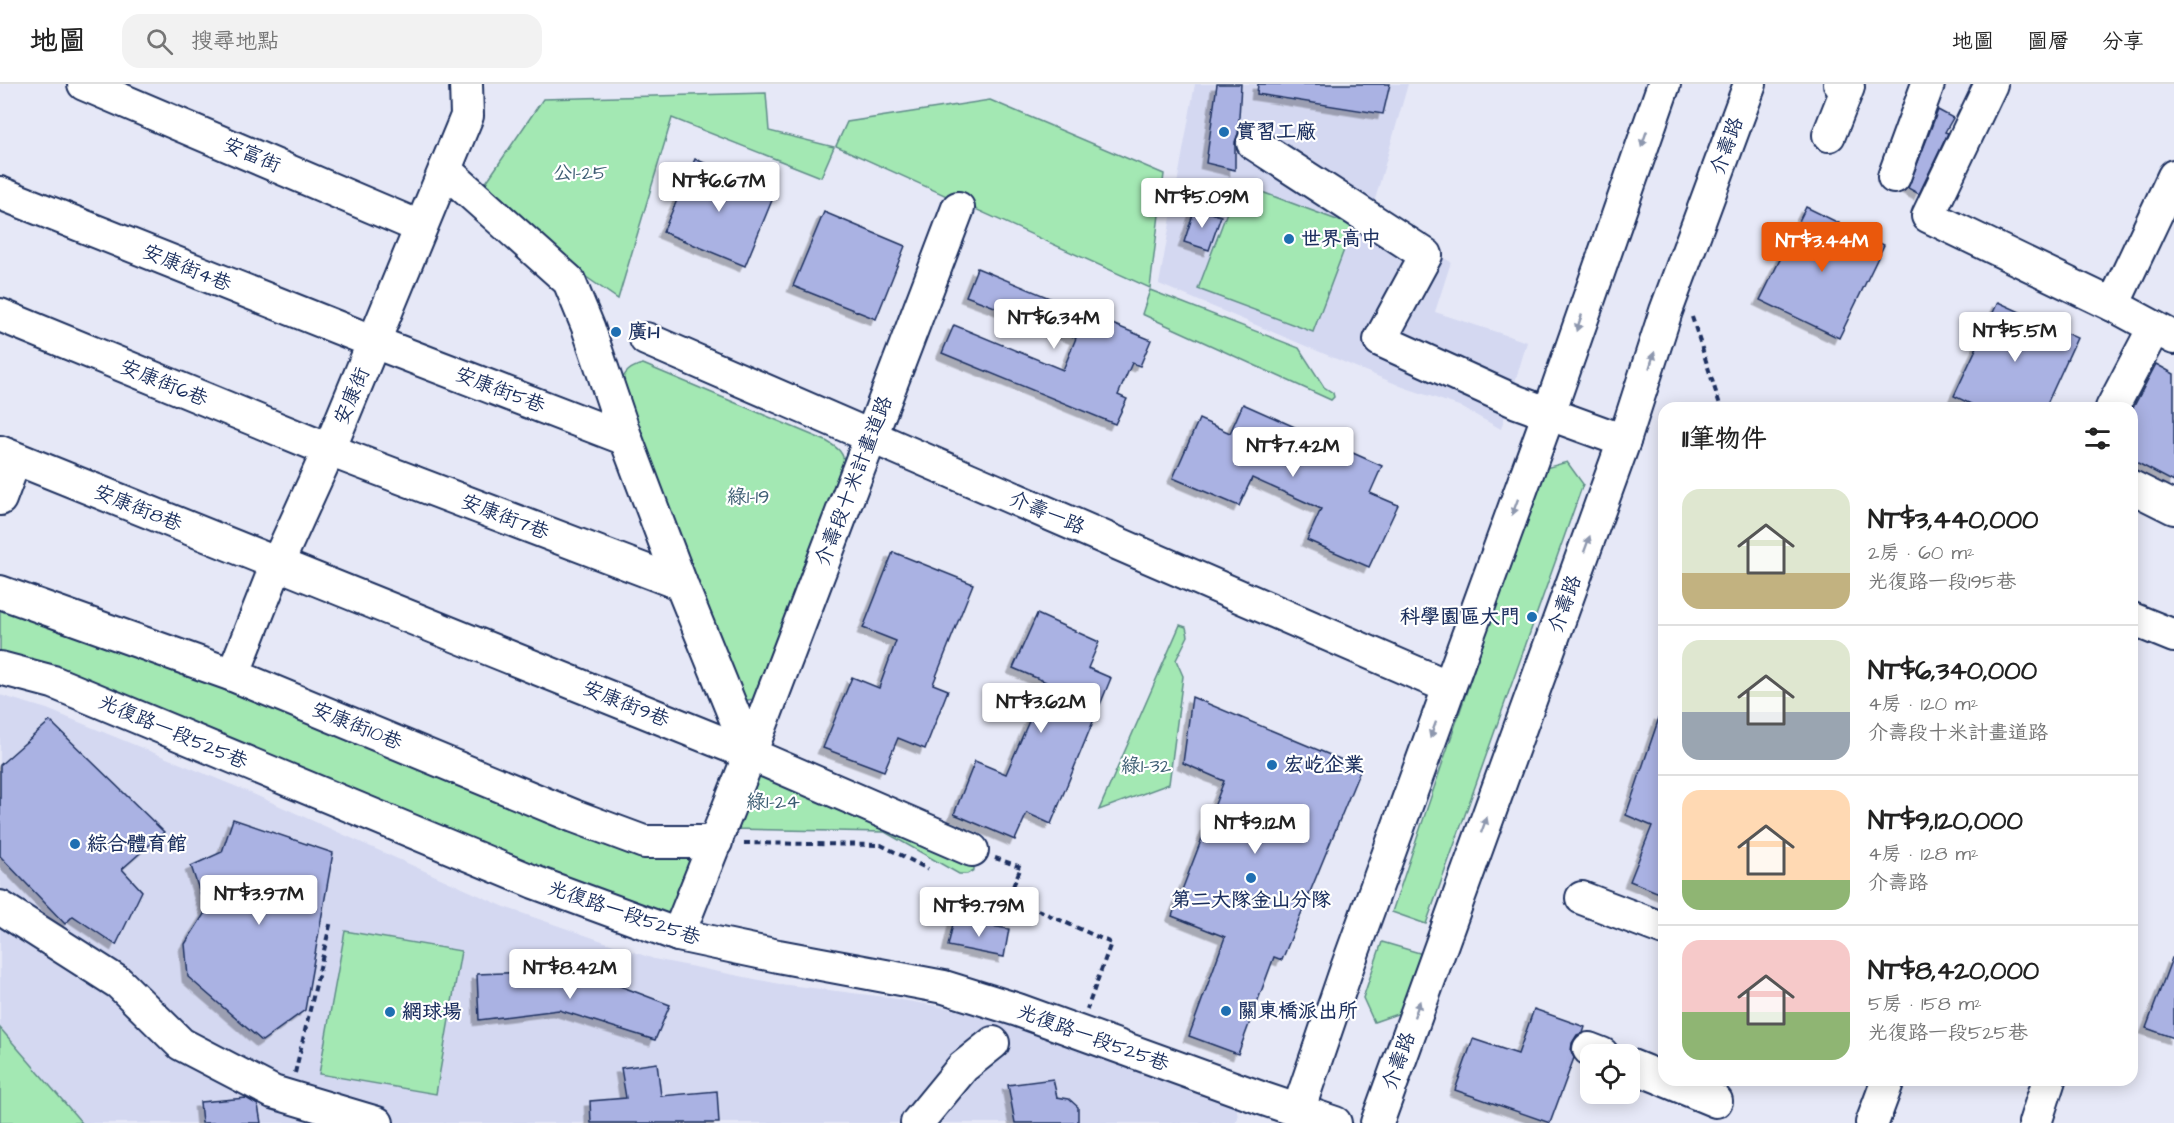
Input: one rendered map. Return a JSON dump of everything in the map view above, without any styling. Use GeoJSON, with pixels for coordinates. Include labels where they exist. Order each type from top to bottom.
{"type":"FeatureCollection","features":[{"type":"Feature","properties":{"kind":"street","name":"安富街"},"geometry":{"type":"LineString","coordinates":[[84,84],[420,227]]}},
{"type":"Feature","properties":{"kind":"street","name":"安康街"},"geometry":{"type":"LineString","coordinates":[[233,675],[277,564],[329,450],[467,116],[466,84]]}},
{"type":"Feature","properties":{"kind":"street"},"geometry":{"type":"LineString","coordinates":[[1293,1119],[1549,413],[1664,84]]}},
{"type":"Feature","properties":{"kind":"street","name":"介壽路"},"geometry":{"type":"LineString","coordinates":[[1377,1123],[1624,441],[1666,311],[1750,84]]}},
{"type":"Feature","properties":{"kind":"street"},"geometry":{"type":"LineString","coordinates":[[1829,135],[1848,87],[1840,84]]}},
{"type":"Feature","properties":{"kind":"street"},"geometry":{"type":"LineString","coordinates":[[1894,177],[1928,84]]}},
{"type":"Feature","properties":{"kind":"street"},"geometry":{"type":"LineString","coordinates":[[1991,84],[1928,216],[2113,305],[2164,333],[2116,402]]}},
{"type":"Feature","properties":{"kind":"street"},"geometry":{"type":"LineString","coordinates":[[1253,143],[1426,255],[1380,340],[1517,402],[1624,441]]}},
{"type":"Feature","properties":{"kind":"street"},"geometry":{"type":"LineString","coordinates":[[445,170],[569,281],[681,584],[750,754]]}},
{"type":"Feature","properties":{"kind":"street"},"geometry":{"type":"LineString","coordinates":[[2113,305],[2174,176]]}},
{"type":"Feature","properties":{"kind":"street","name":"安康街4巷"},"geometry":{"type":"LineString","coordinates":[[0,193],[374,342]]}},
{"type":"Feature","properties":{"kind":"street","name":"介壽段十米計畫道路"},"geometry":{"type":"LineString","coordinates":[[716,842],[958,208]]}},
{"type":"Feature","properties":{"kind":"street","name":"安康街6巷"},"geometry":{"type":"LineString","coordinates":[[0,315],[329,450]]}},
{"type":"Feature","properties":{"kind":"street","name":"介壽一路"},"geometry":{"type":"LineString","coordinates":[[646,339],[1449,687]]}},
{"type":"Feature","properties":{"kind":"street","name":"安康街5巷"},"geometry":{"type":"LineString","coordinates":[[374,342],[626,438]]}},
{"type":"Feature","properties":{"kind":"street"},"geometry":{"type":"LineString","coordinates":[[567,416],[597,401],[607,381]]}},
{"type":"Feature","properties":{"kind":"street","name":"安康街7巷"},"geometry":{"type":"LineString","coordinates":[[329,450],[681,584]]}},
{"type":"Feature","properties":{"kind":"street"},"geometry":{"type":"LineString","coordinates":[[0,499],[7,455]]}},
{"type":"Feature","properties":{"kind":"street","name":"安康街8巷"},"geometry":{"type":"LineString","coordinates":[[7,455],[277,564]]}},
{"type":"Feature","properties":{"kind":"street"},"geometry":{"type":"LineString","coordinates":[[2138,491],[2174,508]]}},
{"type":"Feature","properties":{"kind":"street","name":"安康街9巷"},"geometry":{"type":"LineString","coordinates":[[277,564],[750,754],[972,850]]}},
{"type":"Feature","properties":{"kind":"street","name":"安康街10巷"},"geometry":{"type":"LineString","coordinates":[[0,592],[233,675],[644,842],[716,842]]}},
{"type":"Feature","properties":{"kind":"street"},"geometry":{"type":"LineString","coordinates":[[2138,621],[2174,636]]}},
{"type":"Feature","properties":{"kind":"street","name":"光復路一段525巷"},"geometry":{"type":"LineString","coordinates":[[0,668],[53,682],[534,882],[678,935],[944,987],[1078,1032],[1293,1119],[1335,1123]]}},
{"type":"Feature","properties":{"kind":"street"},"geometry":{"type":"LineString","coordinates":[[678,935],[716,842]]}},
{"type":"Feature","properties":{"kind":"street"},"geometry":{"type":"LineString","coordinates":[[1582,898],[1658,927]]}},
{"type":"Feature","properties":{"kind":"street"},"geometry":{"type":"LineString","coordinates":[[0,907],[119,983],[180,1044],[273,1092],[378,1123]]}},
{"type":"Feature","properties":{"kind":"street"},"geometry":{"type":"LineString","coordinates":[[918,1123],[963,1067],[993,1043]]}},
{"type":"Feature","properties":{"kind":"street"},"geometry":{"type":"LineString","coordinates":[[1640,1070],[1658,1077]]}},
{"type":"Feature","properties":{"kind":"street"},"geometry":{"type":"LineString","coordinates":[[1679,1086],[1716,1101]]}},
{"type":"Feature","properties":{"kind":"street"},"geometry":{"type":"LineString","coordinates":[[1872,1123],[1886,1086]]}},
{"type":"Feature","properties":{"kind":"street"},"geometry":{"type":"LineString","coordinates":[[2035,1123],[2047,1086]]}},
{"type":"Feature","properties":{"kind":"path"},"geometry":{"type":"LineString","coordinates":[[1691,313],[1719,402]]}},
{"type":"Feature","properties":{"kind":"path"},"geometry":{"type":"LineString","coordinates":[[716,842],[881,845],[928,869]]}},
{"type":"Feature","properties":{"kind":"path"},"geometry":{"type":"LineString","coordinates":[[972,850],[1021,867],[1000,918]]}},
{"type":"Feature","properties":{"kind":"path"},"geometry":{"type":"LineString","coordinates":[[1008,897],[1111,943],[1078,1032]]}},
{"type":"Feature","properties":{"kind":"path"},"geometry":{"type":"LineString","coordinates":[[289,1097],[331,921]]}},
{"type":"Feature","properties":{"kind":"shaded area","name":"世界高中"},"geometry":{"type":"Polygon","coordinates":[[[1195,84],[1408,84],[1370,217],[1451,262],[1435,312],[1527,342],[1501,429],[1459,406],[1403,387],[1159,284],[1195,84]]]}},
{"type":"Feature","properties":{"kind":"shaded area"},"geometry":{"type":"Polygon","coordinates":[[[0,695],[47,709],[242,789],[507,908],[654,959],[780,984],[885,997],[971,1012],[1236,1102],[1238,1118],[1235,1123],[0,1123],[0,695]]]}},
{"type":"Feature","properties":{"kind":"green space","name":"公1-25"},"geometry":{"type":"Polygon","coordinates":[[[766,93],[769,131],[834,147],[821,177],[672,118],[618,299],[579,272],[485,184],[543,99],[766,93]]]}},
{"type":"Feature","properties":{"kind":"green space"},"geometry":{"type":"Polygon","coordinates":[[[990,100],[1164,174],[1150,288],[836,146],[847,122],[990,100]]]}},
{"type":"Feature","properties":{"kind":"green space"},"geometry":{"type":"Polygon","coordinates":[[[1238,183],[1353,226],[1313,332],[1198,289],[1238,183]]]}},
{"type":"Feature","properties":{"kind":"green space"},"geometry":{"type":"Polygon","coordinates":[[[1150,290],[1299,348],[1324,387],[1333,393],[1334,397],[1331,400],[1142,314],[1150,290]]]}},
{"type":"Feature","properties":{"kind":"green space","name":"綠1-19"},"geometry":{"type":"Polygon","coordinates":[[[643,364],[826,441],[842,454],[845,467],[755,699],[740,701],[621,385],[628,371],[643,364]]]}},
{"type":"Feature","properties":{"kind":"green space"},"geometry":{"type":"Polygon","coordinates":[[[1567,462],[1583,484],[1426,924],[1392,912],[1542,469],[1567,462]]]}},
{"type":"Feature","properties":{"kind":"green space"},"geometry":{"type":"Polygon","coordinates":[[[0,601],[703,847],[676,926],[0,660],[0,601]]]}},
{"type":"Feature","properties":{"kind":"green space","name":"綠1-32"},"geometry":{"type":"Polygon","coordinates":[[[1180,625],[1186,627],[1188,636],[1176,660],[1183,676],[1169,784],[1099,810],[1180,625]]]}},
{"type":"Feature","properties":{"kind":"green space","name":"綠1-24"},"geometry":{"type":"Polygon","coordinates":[[[768,770],[974,863],[974,870],[967,874],[959,874],[885,832],[732,829],[754,776],[768,770]]]}},
{"type":"Feature","properties":{"kind":"green space","name":"網球場"},"geometry":{"type":"Polygon","coordinates":[[[345,931],[461,951],[436,1094],[319,1074],[345,931]]]}},
{"type":"Feature","properties":{"kind":"green space"},"geometry":{"type":"Polygon","coordinates":[[[1382,942],[1423,954],[1403,1012],[1374,1022],[1363,998],[1382,942]]]}},
{"type":"Feature","properties":{"kind":"green space"},"geometry":{"type":"Polygon","coordinates":[[[0,1028],[82,1123],[0,1123],[0,1028]]]}},
{"type":"Feature","properties":{"kind":"building","name":"實習工廠"},"geometry":{"type":"Polygon","coordinates":[[[1217,84],[1241,84],[1238,134],[1235,142],[1235,170],[1206,163],[1217,84]]]}},
{"type":"Feature","properties":{"kind":"building"},"geometry":{"type":"Polygon","coordinates":[[[1258,84],[1390,84],[1383,114],[1257,94],[1258,84]]]}},
{"type":"Feature","properties":{"kind":"building"},"geometry":{"type":"Polygon","coordinates":[[[1938,110],[1953,118],[1919,194],[1908,188],[1938,110]]]}},
{"type":"Feature","properties":{"kind":"building"},"geometry":{"type":"Polygon","coordinates":[[[695,159],[775,193],[745,266],[663,232],[695,159]]]}},
{"type":"Feature","properties":{"kind":"building"},"geometry":{"type":"Polygon","coordinates":[[[1806,207],[1884,245],[1839,338],[1760,300],[1806,207]]]}},
{"type":"Feature","properties":{"kind":"building"},"geometry":{"type":"Polygon","coordinates":[[[1195,208],[1221,216],[1209,250],[1184,242],[1195,208]]]}},
{"type":"Feature","properties":{"kind":"building"},"geometry":{"type":"Polygon","coordinates":[[[824,212],[905,246],[876,319],[793,286],[824,212]]]}},
{"type":"Feature","properties":{"kind":"building"},"geometry":{"type":"Polygon","coordinates":[[[977,268],[1151,340],[1140,366],[1132,363],[1118,395],[1127,399],[1115,424],[942,353],[954,325],[1063,370],[1076,338],[966,296],[977,268]]]}},
{"type":"Feature","properties":{"kind":"building"},"geometry":{"type":"Polygon","coordinates":[[[1998,302],[2077,338],[2048,402],[1966,402],[1954,396],[1998,302]]]}},
{"type":"Feature","properties":{"kind":"building"},"geometry":{"type":"Polygon","coordinates":[[[2156,364],[2174,374],[2174,482],[2138,463],[2138,402],[2136,402],[2156,364]]]}},
{"type":"Feature","properties":{"kind":"building"},"geometry":{"type":"Polygon","coordinates":[[[1243,404],[1382,466],[1370,493],[1398,505],[1369,567],[1307,540],[1321,509],[1252,478],[1239,506],[1173,478],[1199,419],[1230,433],[1243,404]]]}},
{"type":"Feature","properties":{"kind":"building"},"geometry":{"type":"Polygon","coordinates":[[[893,552],[973,584],[933,684],[948,690],[925,749],[898,738],[884,771],[823,748],[852,677],[879,688],[896,641],[863,628],[893,552]]]}},
{"type":"Feature","properties":{"kind":"building"},"geometry":{"type":"Polygon","coordinates":[[[1037,614],[1099,642],[1088,668],[1111,678],[1051,824],[1027,813],[1015,840],[954,814],[975,761],[1006,774],[1046,682],[1013,668],[1037,614]]]}},
{"type":"Feature","properties":{"kind":"building"},"geometry":{"type":"Polygon","coordinates":[[[1192,697],[1361,768],[1282,960],[1274,957],[1238,1054],[1189,1036],[1225,937],[1172,916],[1224,781],[1183,763],[1192,697]]]}},
{"type":"Feature","properties":{"kind":"building","name":"綜合體育館"},"geometry":{"type":"Polygon","coordinates":[[[50,721],[164,832],[122,869],[142,891],[116,945],[73,916],[65,924],[0,856],[0,765],[50,721]]]}},
{"type":"Feature","properties":{"kind":"building"},"geometry":{"type":"Polygon","coordinates":[[[1658,721],[1658,893],[1630,881],[1652,826],[1626,815],[1658,721]]]}},
{"type":"Feature","properties":{"kind":"building"},"geometry":{"type":"Polygon","coordinates":[[[233,819],[333,853],[305,1010],[262,1041],[188,977],[185,944],[206,911],[191,866],[222,852],[233,819]]]}},
{"type":"Feature","properties":{"kind":"building"},"geometry":{"type":"Polygon","coordinates":[[[954,919],[1009,929],[1004,957],[948,946],[954,919]]]}},
{"type":"Feature","properties":{"kind":"building"},"geometry":{"type":"Polygon","coordinates":[[[2172,958],[2174,959],[2174,1038],[2146,1028],[2172,958]]]}},
{"type":"Feature","properties":{"kind":"building"},"geometry":{"type":"Polygon","coordinates":[[[578,970],[670,1005],[655,1040],[559,1010],[479,1020],[477,974],[578,970]]]}},
{"type":"Feature","properties":{"kind":"building"},"geometry":{"type":"Polygon","coordinates":[[[1534,1009],[1585,1027],[1583,1033],[1577,1035],[1572,1043],[1571,1051],[1574,1058],[1550,1123],[1455,1090],[1473,1039],[1518,1054],[1534,1009]]]}},
{"type":"Feature","properties":{"kind":"building"},"geometry":{"type":"Polygon","coordinates":[[[657,1063],[661,1096],[717,1091],[719,1123],[591,1123],[590,1101],[626,1098],[621,1068],[657,1063]]]}},
{"type":"Feature","properties":{"kind":"building"},"geometry":{"type":"Polygon","coordinates":[[[1053,1079],[1057,1097],[1069,1099],[1078,1107],[1078,1123],[1015,1123],[1008,1085],[1053,1079]]]}},
{"type":"Feature","properties":{"kind":"building"},"geometry":{"type":"Polygon","coordinates":[[[246,1098],[258,1105],[261,1123],[202,1123],[200,1102],[246,1098]]]}},
{"type":"Feature","properties":{"kind":"place","name":"實習工廠"},"geometry":{"type":"Point","coordinates":[1224,132]}},
{"type":"Feature","properties":{"kind":"place","name":"世界高中"},"geometry":{"type":"Point","coordinates":[1289,239]}},
{"type":"Feature","properties":{"kind":"place","name":"廣1-1"},"geometry":{"type":"Point","coordinates":[616,332]}},
{"type":"Feature","properties":{"kind":"place","name":"科學園區大門"},"geometry":{"type":"Point","coordinates":[1532,617]}},
{"type":"Feature","properties":{"kind":"place","name":"宏屹企業"},"geometry":{"type":"Point","coordinates":[1272,765]}},
{"type":"Feature","properties":{"kind":"place","name":"綜合體育館"},"geometry":{"type":"Point","coordinates":[75,844]}},
{"type":"Feature","properties":{"kind":"place","name":"第二大隊金山分隊"},"geometry":{"type":"Point","coordinates":[1251,878]}},
{"type":"Feature","properties":{"kind":"place","name":"關東橋派出所"},"geometry":{"type":"Point","coordinates":[1226,1011]}},
{"type":"Feature","properties":{"kind":"place","name":"網球場"},"geometry":{"type":"Point","coordinates":[390,1012]}}]}
